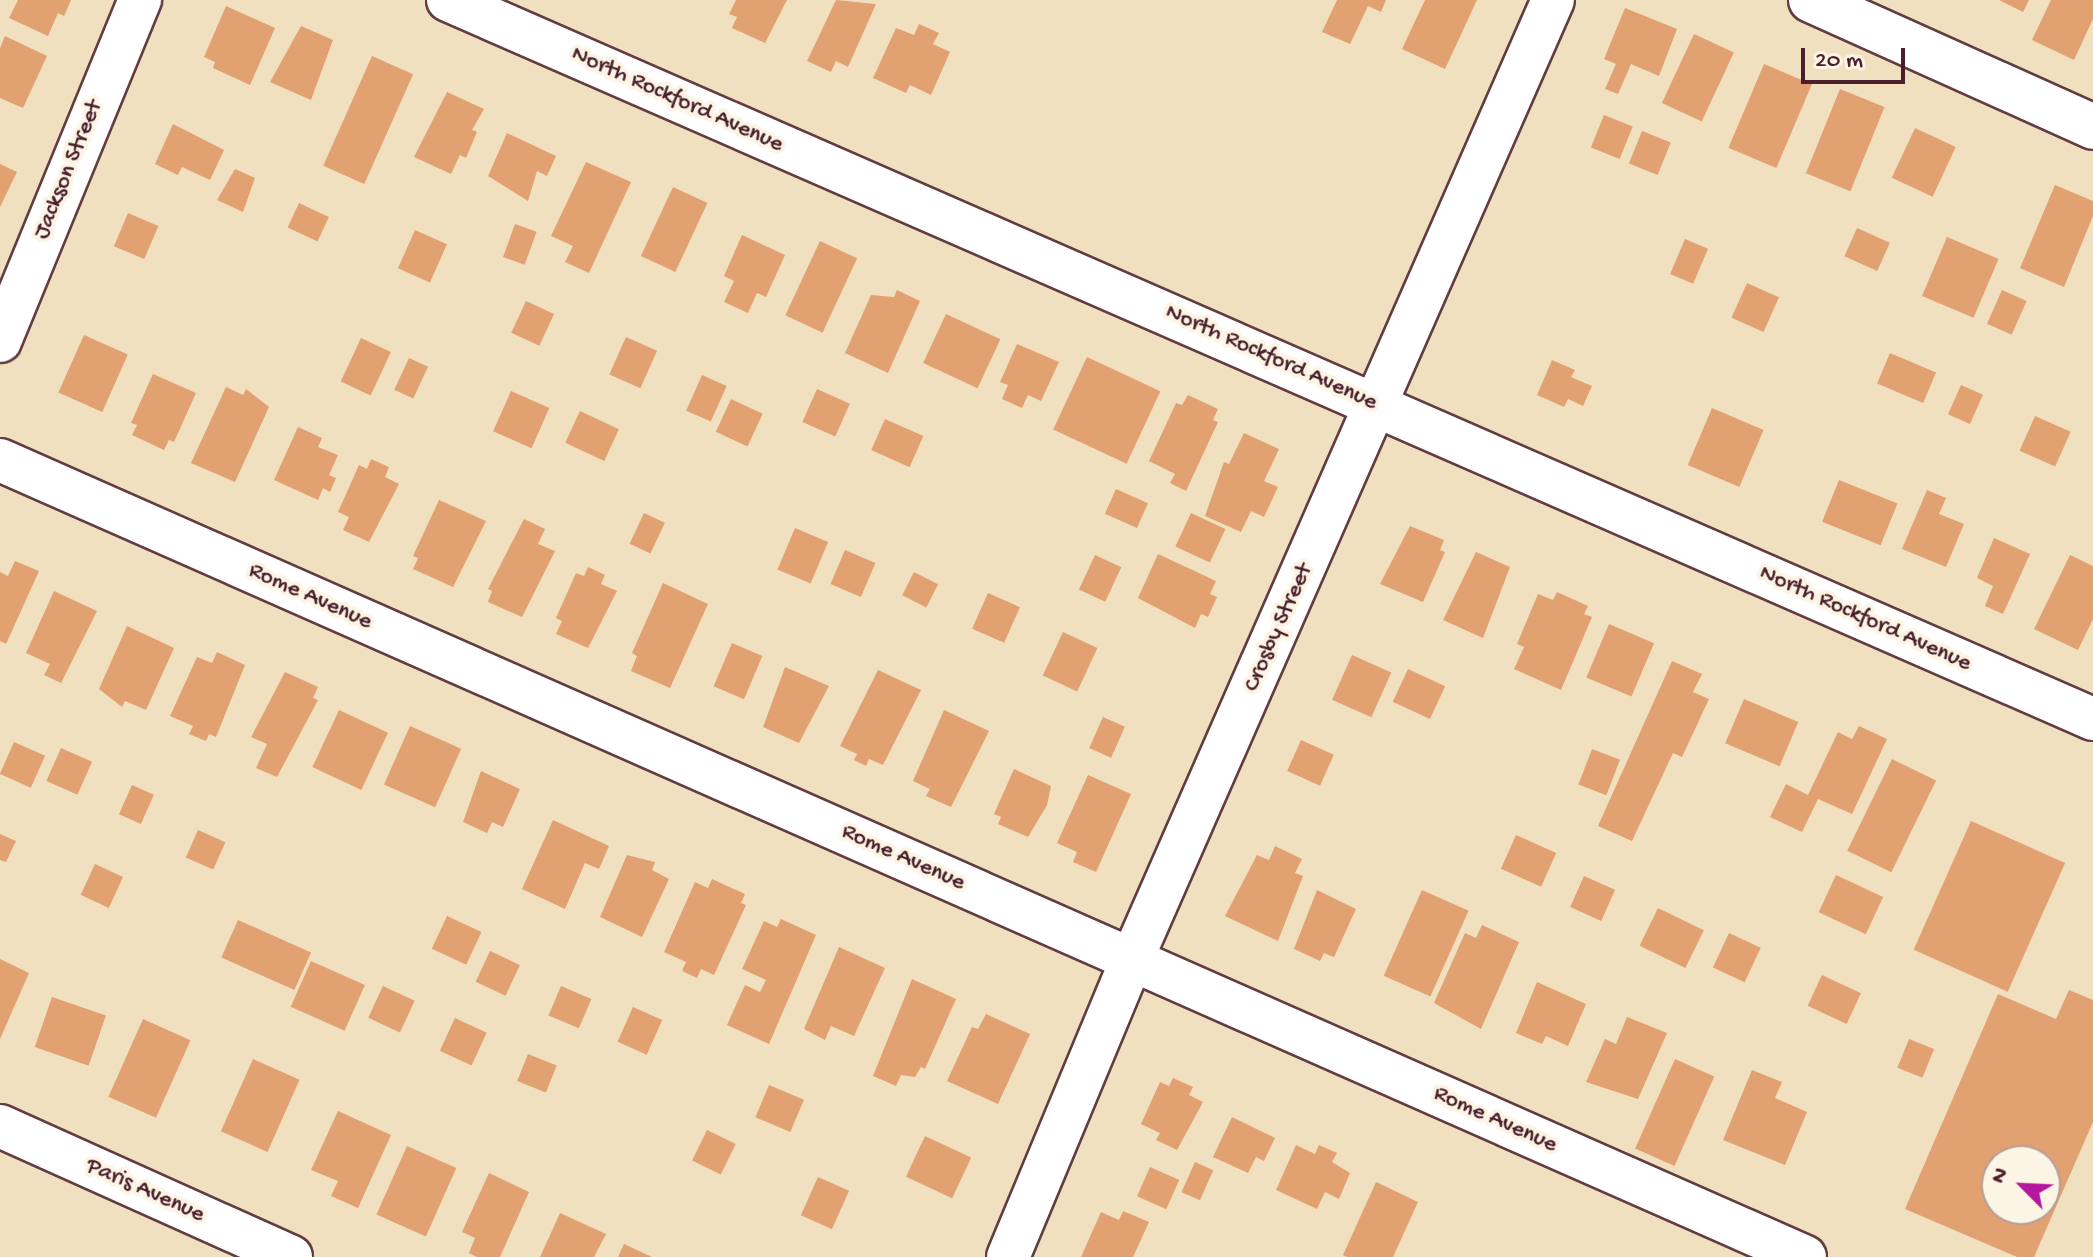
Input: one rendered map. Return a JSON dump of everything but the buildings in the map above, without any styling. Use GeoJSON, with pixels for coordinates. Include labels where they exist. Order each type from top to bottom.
{"type":"FeatureCollection","features":[{"type":"Feature","properties":{"kind":"street","name":"Jackson Street"},"geometry":{"type":"LineString","coordinates":[[0,341],[140,0]]}},
{"type":"Feature","properties":{"kind":"street","name":"North Rockford Avenue"},"geometry":{"type":"LineString","coordinates":[[448,0],[2093,719]]}},
{"type":"Feature","properties":{"kind":"street","name":"Crosby Street"},"geometry":{"type":"LineString","coordinates":[[1008,1257],[1132,959],[1379,405],[1553,0]]}},
{"type":"Feature","properties":{"kind":"street"},"geometry":{"type":"LineString","coordinates":[[1811,0],[2093,127]]}},
{"type":"Feature","properties":{"kind":"street","name":"Rome Avenue"},"geometry":{"type":"LineString","coordinates":[[0,460],[1805,1257]]}},
{"type":"Feature","properties":{"kind":"street","name":"Paris Avenue"},"geometry":{"type":"LineString","coordinates":[[0,1126],[291,1257]]}}]}
